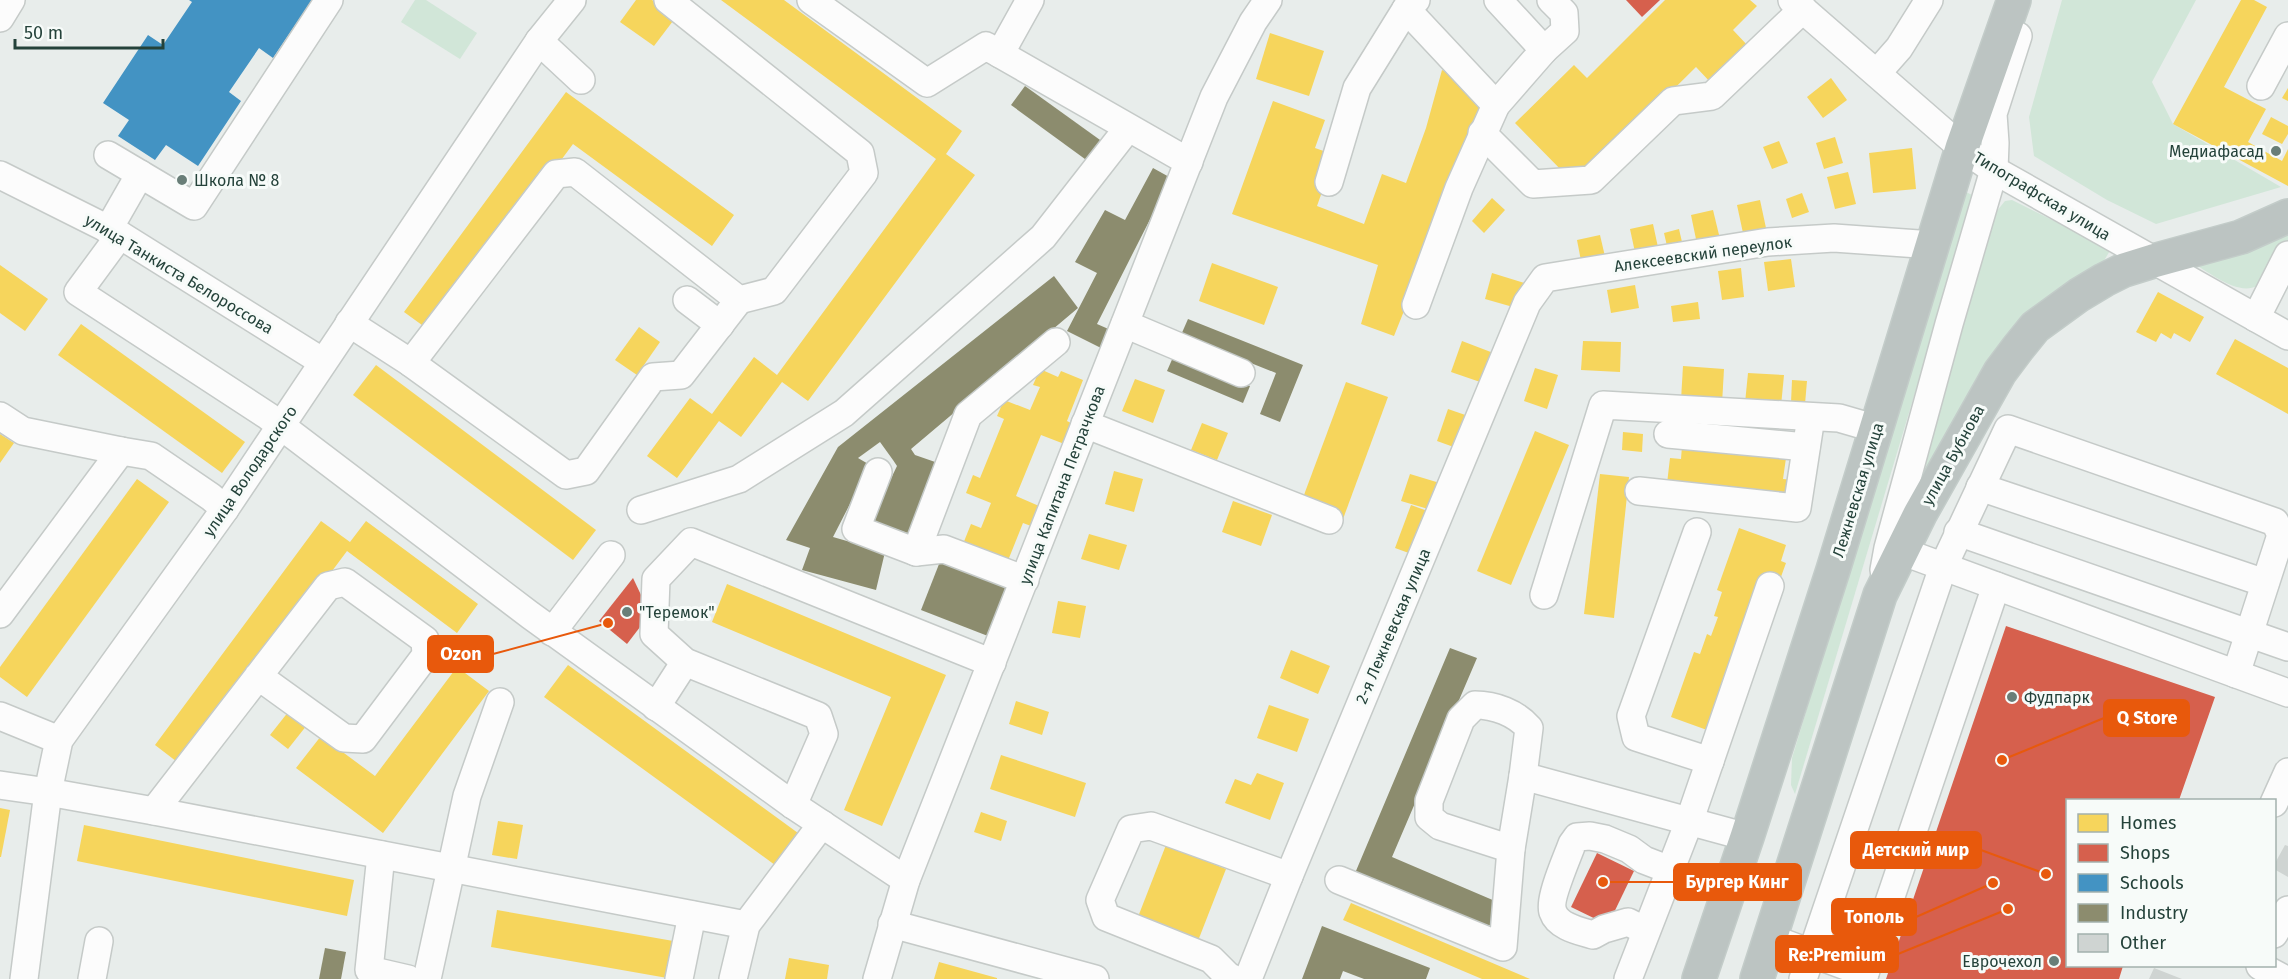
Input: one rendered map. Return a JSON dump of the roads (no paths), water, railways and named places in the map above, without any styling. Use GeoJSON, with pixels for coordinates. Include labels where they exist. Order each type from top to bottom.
{"type":"FeatureCollection","features":[{"type":"Feature","properties":{"kind":"highway","name":"Лежневская улица"},"geometry":{"type":"LineString","coordinates":[[1699,979],[1747,837],[1877,429],[1962,148],[2014,0]]}},
{"type":"Feature","properties":{"kind":"highway","name":"улица Бубнова"},"geometry":{"type":"LineString","coordinates":[[1797,855],[1880,594],[1979,408],[2018,348],[2035,327],[2079,295],[2124,270],[2241,237],[2288,216]]}},
{"type":"Feature","properties":{"kind":"highway"},"geometry":{"type":"LineString","coordinates":[[1747,837],[1797,855],[1757,979]]}},
{"type":"Feature","properties":{"kind":"street"},"geometry":{"type":"LineString","coordinates":[[0,18],[11,0]]}},
{"type":"Feature","properties":{"kind":"street"},"geometry":{"type":"LineString","coordinates":[[108,155],[194,207],[329,0]]}},
{"type":"Feature","properties":{"kind":"street","name":"улица Володарского"},"geometry":{"type":"LineString","coordinates":[[24,979],[48,792],[59,740],[225,509],[540,41],[572,0]]}},
{"type":"Feature","properties":{"kind":"street"},"geometry":{"type":"LineString","coordinates":[[349,322],[411,363],[566,475],[586,471],[653,377],[681,375],[740,300],[774,291],[864,172],[860,153],[668,0]]}},
{"type":"Feature","properties":{"kind":"street"},"geometry":{"type":"LineString","coordinates":[[811,0],[927,83],[986,46],[1189,162]]}},
{"type":"Feature","properties":{"kind":"street"},"geometry":{"type":"LineString","coordinates":[[1000,54],[1030,0]]}},
{"type":"Feature","properties":{"kind":"street","name":"улица Капитана Петрачкова"},"geometry":{"type":"LineString","coordinates":[[877,979],[906,880],[1214,97],[1253,22],[1268,0]]}},
{"type":"Feature","properties":{"kind":"street"},"geometry":{"type":"LineString","coordinates":[[1498,0],[1544,50]]}},
{"type":"Feature","properties":{"kind":"street"},"geometry":{"type":"LineString","coordinates":[[1416,305],[1459,188],[1496,105],[1544,50],[1565,31],[1564,13],[1551,0]]}},
{"type":"Feature","properties":{"kind":"street"},"geometry":{"type":"LineString","coordinates":[[1877,73],[1899,48],[1929,0]]}},
{"type":"Feature","properties":{"kind":"street"},"geometry":{"type":"LineString","coordinates":[[1880,594],[1888,548],[1994,170],[1993,114],[2030,0]]}},
{"type":"Feature","properties":{"kind":"street"},"geometry":{"type":"LineString","coordinates":[[1329,182],[1357,88],[1411,4],[1496,105]]}},
{"type":"Feature","properties":{"kind":"street"},"geometry":{"type":"LineString","coordinates":[[1482,133],[1533,184],[1591,180],[1673,101],[1712,96],[1797,5]]}},
{"type":"Feature","properties":{"kind":"street","name":"Типографская улица"},"geometry":{"type":"LineString","coordinates":[[1797,5],[1962,148],[1994,170],[2288,336]]}},
{"type":"Feature","properties":{"kind":"street"},"geometry":{"type":"LineString","coordinates":[[2261,86],[2288,36]]}},
{"type":"Feature","properties":{"kind":"street"},"geometry":{"type":"LineString","coordinates":[[540,41],[581,80]]}},
{"type":"Feature","properties":{"kind":"street"},"geometry":{"type":"LineString","coordinates":[[641,510],[739,479],[844,412],[1043,237],[1128,128]]}},
{"type":"Feature","properties":{"kind":"street"},"geometry":{"type":"LineString","coordinates":[[411,363],[556,174],[575,172],[740,300]]}},
{"type":"Feature","properties":{"kind":"street"},"geometry":{"type":"LineString","coordinates":[[140,174],[114,233],[78,292],[268,416],[552,632],[793,805],[906,880]]}},
{"type":"Feature","properties":{"kind":"street","name":"улица Танкиста Белороссова"},"geometry":{"type":"LineString","coordinates":[[0,176],[114,233],[323,362]]}},
{"type":"Feature","properties":{"kind":"street","name":"Алексеевский переулок"},"geometry":{"type":"LineString","coordinates":[[1545,278],[1768,242],[1834,238],[1933,245]]}},
{"type":"Feature","properties":{"kind":"street"},"geometry":{"type":"LineString","coordinates":[[2256,318],[2288,255]]}},
{"type":"Feature","properties":{"kind":"street","name":"2-я Лежневская улица"},"geometry":{"type":"LineString","coordinates":[[1248,979],[1527,303],[1545,278]]}},
{"type":"Feature","properties":{"kind":"street"},"geometry":{"type":"LineString","coordinates":[[687,300],[720,325]]}},
{"type":"Feature","properties":{"kind":"street"},"geometry":{"type":"LineString","coordinates":[[1125,324],[1241,373]]}},
{"type":"Feature","properties":{"kind":"street"},"geometry":{"type":"LineString","coordinates":[[916,552],[968,416],[1056,342]]}},
{"type":"Feature","properties":{"kind":"street"},"geometry":{"type":"LineString","coordinates":[[1544,595],[1603,405],[1839,418],[1877,429]]}},
{"type":"Feature","properties":{"kind":"street"},"geometry":{"type":"LineString","coordinates":[[0,416],[22,431],[151,456],[225,509]]}},
{"type":"Feature","properties":{"kind":"street"},"geometry":{"type":"LineString","coordinates":[[1639,491],[1797,508],[1811,417]]}},
{"type":"Feature","properties":{"kind":"street"},"geometry":{"type":"LineString","coordinates":[[1085,424],[1329,520]]}},
{"type":"Feature","properties":{"kind":"street"},"geometry":{"type":"LineString","coordinates":[[1803,979],[1943,567],[2008,429],[2275,522],[2281,535],[2236,674]]}},
{"type":"Feature","properties":{"kind":"street"},"geometry":{"type":"LineString","coordinates":[[1668,434],[1806,447]]}},
{"type":"Feature","properties":{"kind":"street"},"geometry":{"type":"LineString","coordinates":[[0,614],[121,451]]}},
{"type":"Feature","properties":{"kind":"street"},"geometry":{"type":"LineString","coordinates":[[878,472],[856,529],[916,552],[944,549],[1025,580]]}},
{"type":"Feature","properties":{"kind":"street"},"geometry":{"type":"LineString","coordinates":[[1980,487],[2265,583]]}},
{"type":"Feature","properties":{"kind":"street"},"geometry":{"type":"LineString","coordinates":[[1697,532],[1631,716],[1636,737],[1710,761]]}},
{"type":"Feature","properties":{"kind":"street"},"geometry":{"type":"LineString","coordinates":[[1958,532],[2288,647]]}},
{"type":"Feature","properties":{"kind":"street"},"geometry":{"type":"LineString","coordinates":[[793,805],[824,734],[818,717],[685,662],[654,634],[657,579],[691,542],[992,663]]}},
{"type":"Feature","properties":{"kind":"street"},"geometry":{"type":"LineString","coordinates":[[1901,551],[2288,693]]}},
{"type":"Feature","properties":{"kind":"street"},"geometry":{"type":"LineString","coordinates":[[552,632],[611,555]]}},
{"type":"Feature","properties":{"kind":"street"},"geometry":{"type":"LineString","coordinates":[[154,812],[258,676],[328,586],[345,582],[425,640],[426,656],[363,739],[344,738],[258,676]]}},
{"type":"Feature","properties":{"kind":"street"},"geometry":{"type":"LineString","coordinates":[[1628,979],[1689,822],[1770,586]]}},
{"type":"Feature","properties":{"kind":"street"},"geometry":{"type":"LineString","coordinates":[[1770,938],[1864,976],[1996,586]]}},
{"type":"Feature","properties":{"kind":"street"},"geometry":{"type":"LineString","coordinates":[[656,707],[685,662]]}},
{"type":"Feature","properties":{"kind":"street"},"geometry":{"type":"LineString","coordinates":[[427,979],[467,796],[500,702]]}},
{"type":"Feature","properties":{"kind":"street"},"geometry":{"type":"LineString","coordinates":[[1339,880],[1503,947],[1511,849],[1529,728],[1520,717],[1486,705],[1475,705],[1461,719],[1429,801],[1429,817],[1440,826],[1511,849]]}},
{"type":"Feature","properties":{"kind":"street"},"geometry":{"type":"LineString","coordinates":[[0,716],[59,740]]}},
{"type":"Feature","properties":{"kind":"street"},"geometry":{"type":"LineString","coordinates":[[2276,799],[2288,772]]}},
{"type":"Feature","properties":{"kind":"street"},"geometry":{"type":"LineString","coordinates":[[1523,776],[1747,837]]}},
{"type":"Feature","properties":{"kind":"street"},"geometry":{"type":"LineString","coordinates":[[0,785],[48,792],[747,925]]}},
{"type":"Feature","properties":{"kind":"street"},"geometry":{"type":"LineString","coordinates":[[732,979],[747,925],[822,824]]}},
{"type":"Feature","properties":{"kind":"street"},"geometry":{"type":"LineString","coordinates":[[1234,979],[1211,959],[1106,917],[1100,900],[1131,829],[1151,826],[1289,876]]}},
{"type":"Feature","properties":{"kind":"street"},"geometry":{"type":"LineString","coordinates":[[1646,931],[1628,922],[1593,935],[1563,924],[1553,913],[1552,902],[1572,844],[1577,837],[1590,836],[1605,839],[1629,849],[1644,860],[1670,870]]}},
{"type":"Feature","properties":{"kind":"street"},"geometry":{"type":"LineString","coordinates":[[381,855],[369,970],[408,979]]}},
{"type":"Feature","properties":{"kind":"street"},"geometry":{"type":"LineString","coordinates":[[2276,931],[2288,910]]}},
{"type":"Feature","properties":{"kind":"street"},"geometry":{"type":"LineString","coordinates":[[679,979],[693,915]]}},
{"type":"Feature","properties":{"kind":"street"},"geometry":{"type":"LineString","coordinates":[[892,924],[1095,979]]}},
{"type":"Feature","properties":{"kind":"street"},"geometry":{"type":"LineString","coordinates":[[92,979],[99,941]]}},
{"type":"Feature","properties":{"kind":"street"},"geometry":{"type":"LineString","coordinates":[[2260,967],[2284,979]]}},
{"type":"Feature","properties":{"kind":"place","name":"Медиафасад"},"geometry":{"type":"Point","coordinates":[2276,151]}},
{"type":"Feature","properties":{"kind":"place","name":"Школа № 8"},"geometry":{"type":"Point","coordinates":[182,180]}},
{"type":"Feature","properties":{"kind":"place","name":"\"Теремок\""},"geometry":{"type":"Point","coordinates":[627,612]}},
{"type":"Feature","properties":{"kind":"place","name":"Ozon"},"geometry":{"type":"Point","coordinates":[608,623]}},
{"type":"Feature","properties":{"kind":"place","name":"Фудпарк"},"geometry":{"type":"Point","coordinates":[2012,697]}},
{"type":"Feature","properties":{"kind":"place","name":"Q Store"},"geometry":{"type":"Point","coordinates":[2002,760]}},
{"type":"Feature","properties":{"kind":"place","name":"Детский мир"},"geometry":{"type":"Point","coordinates":[2046,874]}},
{"type":"Feature","properties":{"kind":"place","name":"Бургер Кинг"},"geometry":{"type":"Point","coordinates":[1603,882]}},
{"type":"Feature","properties":{"kind":"place","name":"Тополь"},"geometry":{"type":"Point","coordinates":[1993,883]}},
{"type":"Feature","properties":{"kind":"place","name":"Re:Premium"},"geometry":{"type":"Point","coordinates":[2008,909]}},
{"type":"Feature","properties":{"kind":"place","name":"Еврочехол"},"geometry":{"type":"Point","coordinates":[2054,961]}}]}
